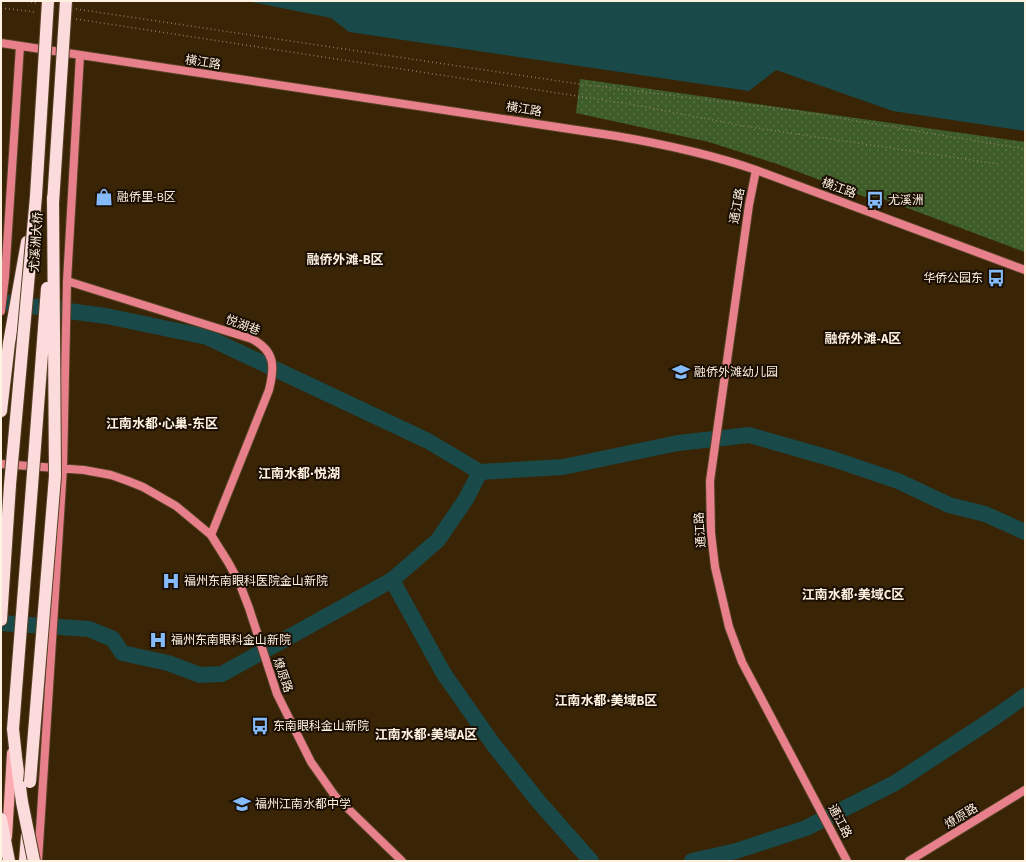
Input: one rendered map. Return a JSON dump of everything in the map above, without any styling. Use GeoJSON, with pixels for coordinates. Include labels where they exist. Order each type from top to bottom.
{"type":"FeatureCollection","features":[{"type":"Feature","properties":{"kind":"highway","name":"尤溪洲大桥"},"geometry":{"type":"LineString","coordinates":[[1,620],[10,485],[36,196],[43,2]]}},
{"type":"Feature","properties":{"kind":"highway","name":"尤溪洲大桥"},"geometry":{"type":"LineString","coordinates":[[34,861],[22,802],[14,729],[68,4]]}},
{"type":"Feature","properties":{"kind":"highway"},"geometry":{"type":"LineString","coordinates":[[1,411],[9,343],[36,196]]}},
{"type":"Feature","properties":{"kind":"highway"},"geometry":{"type":"LineString","coordinates":[[25,861],[55,476],[53,197]]}},
{"type":"Feature","properties":{"kind":"highway"},"geometry":{"type":"LineString","coordinates":[[1,819],[9,861]]}},
{"type":"Feature","properties":{"kind":"main road"},"geometry":{"type":"LineString","coordinates":[[6,861],[14,729]]}},
{"type":"Feature","properties":{"kind":"street","name":"横江路"},"geometry":{"type":"LineString","coordinates":[[1,43],[616,136],[729,160],[1025,270]]}},
{"type":"Feature","properties":{"kind":"street"},"geometry":{"type":"LineString","coordinates":[[1,310],[20,46]]}},
{"type":"Feature","properties":{"kind":"street"},"geometry":{"type":"LineString","coordinates":[[38,861],[63,468],[66,303],[80,55]]}},
{"type":"Feature","properties":{"kind":"street","name":"通江路"},"geometry":{"type":"LineString","coordinates":[[756,170],[748,213],[710,481],[711,533],[715,567],[728,627],[742,662],[847,861]]}},
{"type":"Feature","properties":{"kind":"street","name":"悦湖巷"},"geometry":{"type":"LineString","coordinates":[[67,281],[252,339],[262,344],[267,351],[271,360],[272,378],[269,390],[210,535]]}},
{"type":"Feature","properties":{"kind":"street","name":"燎原路"},"geometry":{"type":"LineString","coordinates":[[1,464],[84,470],[111,476],[143,487],[176,506],[210,535],[239,582],[277,694],[311,762],[335,796],[346,808],[402,861]]}},
{"type":"Feature","properties":{"kind":"street","name":"燎原路"},"geometry":{"type":"LineString","coordinates":[[909,861],[1025,790]]}},
{"type":"Feature","properties":{"kind":"path"},"geometry":{"type":"LineString","coordinates":[[23,1],[43,2]]}},
{"type":"Feature","properties":{"kind":"path"},"geometry":{"type":"LineString","coordinates":[[68,4],[571,82],[790,110],[1025,150]]}},
{"type":"Feature","properties":{"kind":"path"},"geometry":{"type":"LineString","coordinates":[[1,8],[39,13]]}},
{"type":"Feature","properties":{"kind":"path"},"geometry":{"type":"LineString","coordinates":[[70,18],[629,104],[744,126],[998,164]]}},
{"type":"Feature","properties":{"kind":"green space"},"geometry":{"type":"Polygon","coordinates":[[[580,79],[1025,142],[1025,252],[878,197],[865,197],[780,165],[709,142],[576,113],[580,79]]]}},
{"type":"Feature","properties":{"kind":"water"},"geometry":{"type":"Polygon","coordinates":[[[246,1],[1025,1],[1025,131],[893,111],[776,70],[749,91],[349,32],[331,18],[246,1]]]}},
{"type":"Feature","properties":{"kind":"waterway"},"geometry":{"type":"LineString","coordinates":[[1,302],[106,316],[207,337],[428,441],[480,472],[563,467],[678,443],[749,435],[833,459],[898,481],[949,505],[985,514],[1025,532]]}},
{"type":"Feature","properties":{"kind":"waterway"},"geometry":{"type":"LineString","coordinates":[[1,623],[89,629],[113,639],[122,653],[168,663],[200,675],[222,674],[392,580],[438,540],[466,499],[480,472]]}},
{"type":"Feature","properties":{"kind":"waterway"},"geometry":{"type":"LineString","coordinates":[[392,580],[444,674],[493,744],[538,801],[591,861]]}},
{"type":"Feature","properties":{"kind":"waterway"},"geometry":{"type":"LineString","coordinates":[[692,861],[736,851],[806,828],[895,783],[1025,696]]}},
{"type":"Feature","properties":{"kind":"place","name":"融侨里-B区"},"geometry":{"type":"Point","coordinates":[104,197]}},
{"type":"Feature","properties":{"kind":"place","name":"尤溪洲"},"geometry":{"type":"Point","coordinates":[875,200]}},
{"type":"Feature","properties":{"kind":"place","name":"华侨公园东"},"geometry":{"type":"Point","coordinates":[996,278]}},
{"type":"Feature","properties":{"kind":"place","name":"融侨外滩幼儿园"},"geometry":{"type":"Point","coordinates":[681,372]}},
{"type":"Feature","properties":{"kind":"place","name":"福州东南眼科医院金山新院"},"geometry":{"type":"Point","coordinates":[171,581]}},
{"type":"Feature","properties":{"kind":"place","name":"福州东南眼科金山新院"},"geometry":{"type":"Point","coordinates":[158,640]}},
{"type":"Feature","properties":{"kind":"place","name":"东南眼科金山新院"},"geometry":{"type":"Point","coordinates":[260,726]}},
{"type":"Feature","properties":{"kind":"place","name":"福州江南水都中学"},"geometry":{"type":"Point","coordinates":[242,804]}},
{"type":"Feature","properties":{"kind":"district","name":"融侨外滩-B区"},"geometry":{"type":"Point","coordinates":[345,259]}},
{"type":"Feature","properties":{"kind":"district","name":"融侨外滩-A区"},"geometry":{"type":"Point","coordinates":[863,338]}},
{"type":"Feature","properties":{"kind":"district","name":"江南水都·心巢-东区"},"geometry":{"type":"Point","coordinates":[162,423]}},
{"type":"Feature","properties":{"kind":"district","name":"江南水都·悦湖"},"geometry":{"type":"Point","coordinates":[299,473]}},
{"type":"Feature","properties":{"kind":"district","name":"江南水都·美域C区"},"geometry":{"type":"Point","coordinates":[853,594]}},
{"type":"Feature","properties":{"kind":"district","name":"江南水都·美域B区"},"geometry":{"type":"Point","coordinates":[606,700]}},
{"type":"Feature","properties":{"kind":"district","name":"江南水都·美域A区"},"geometry":{"type":"Point","coordinates":[426,734]}}]}
